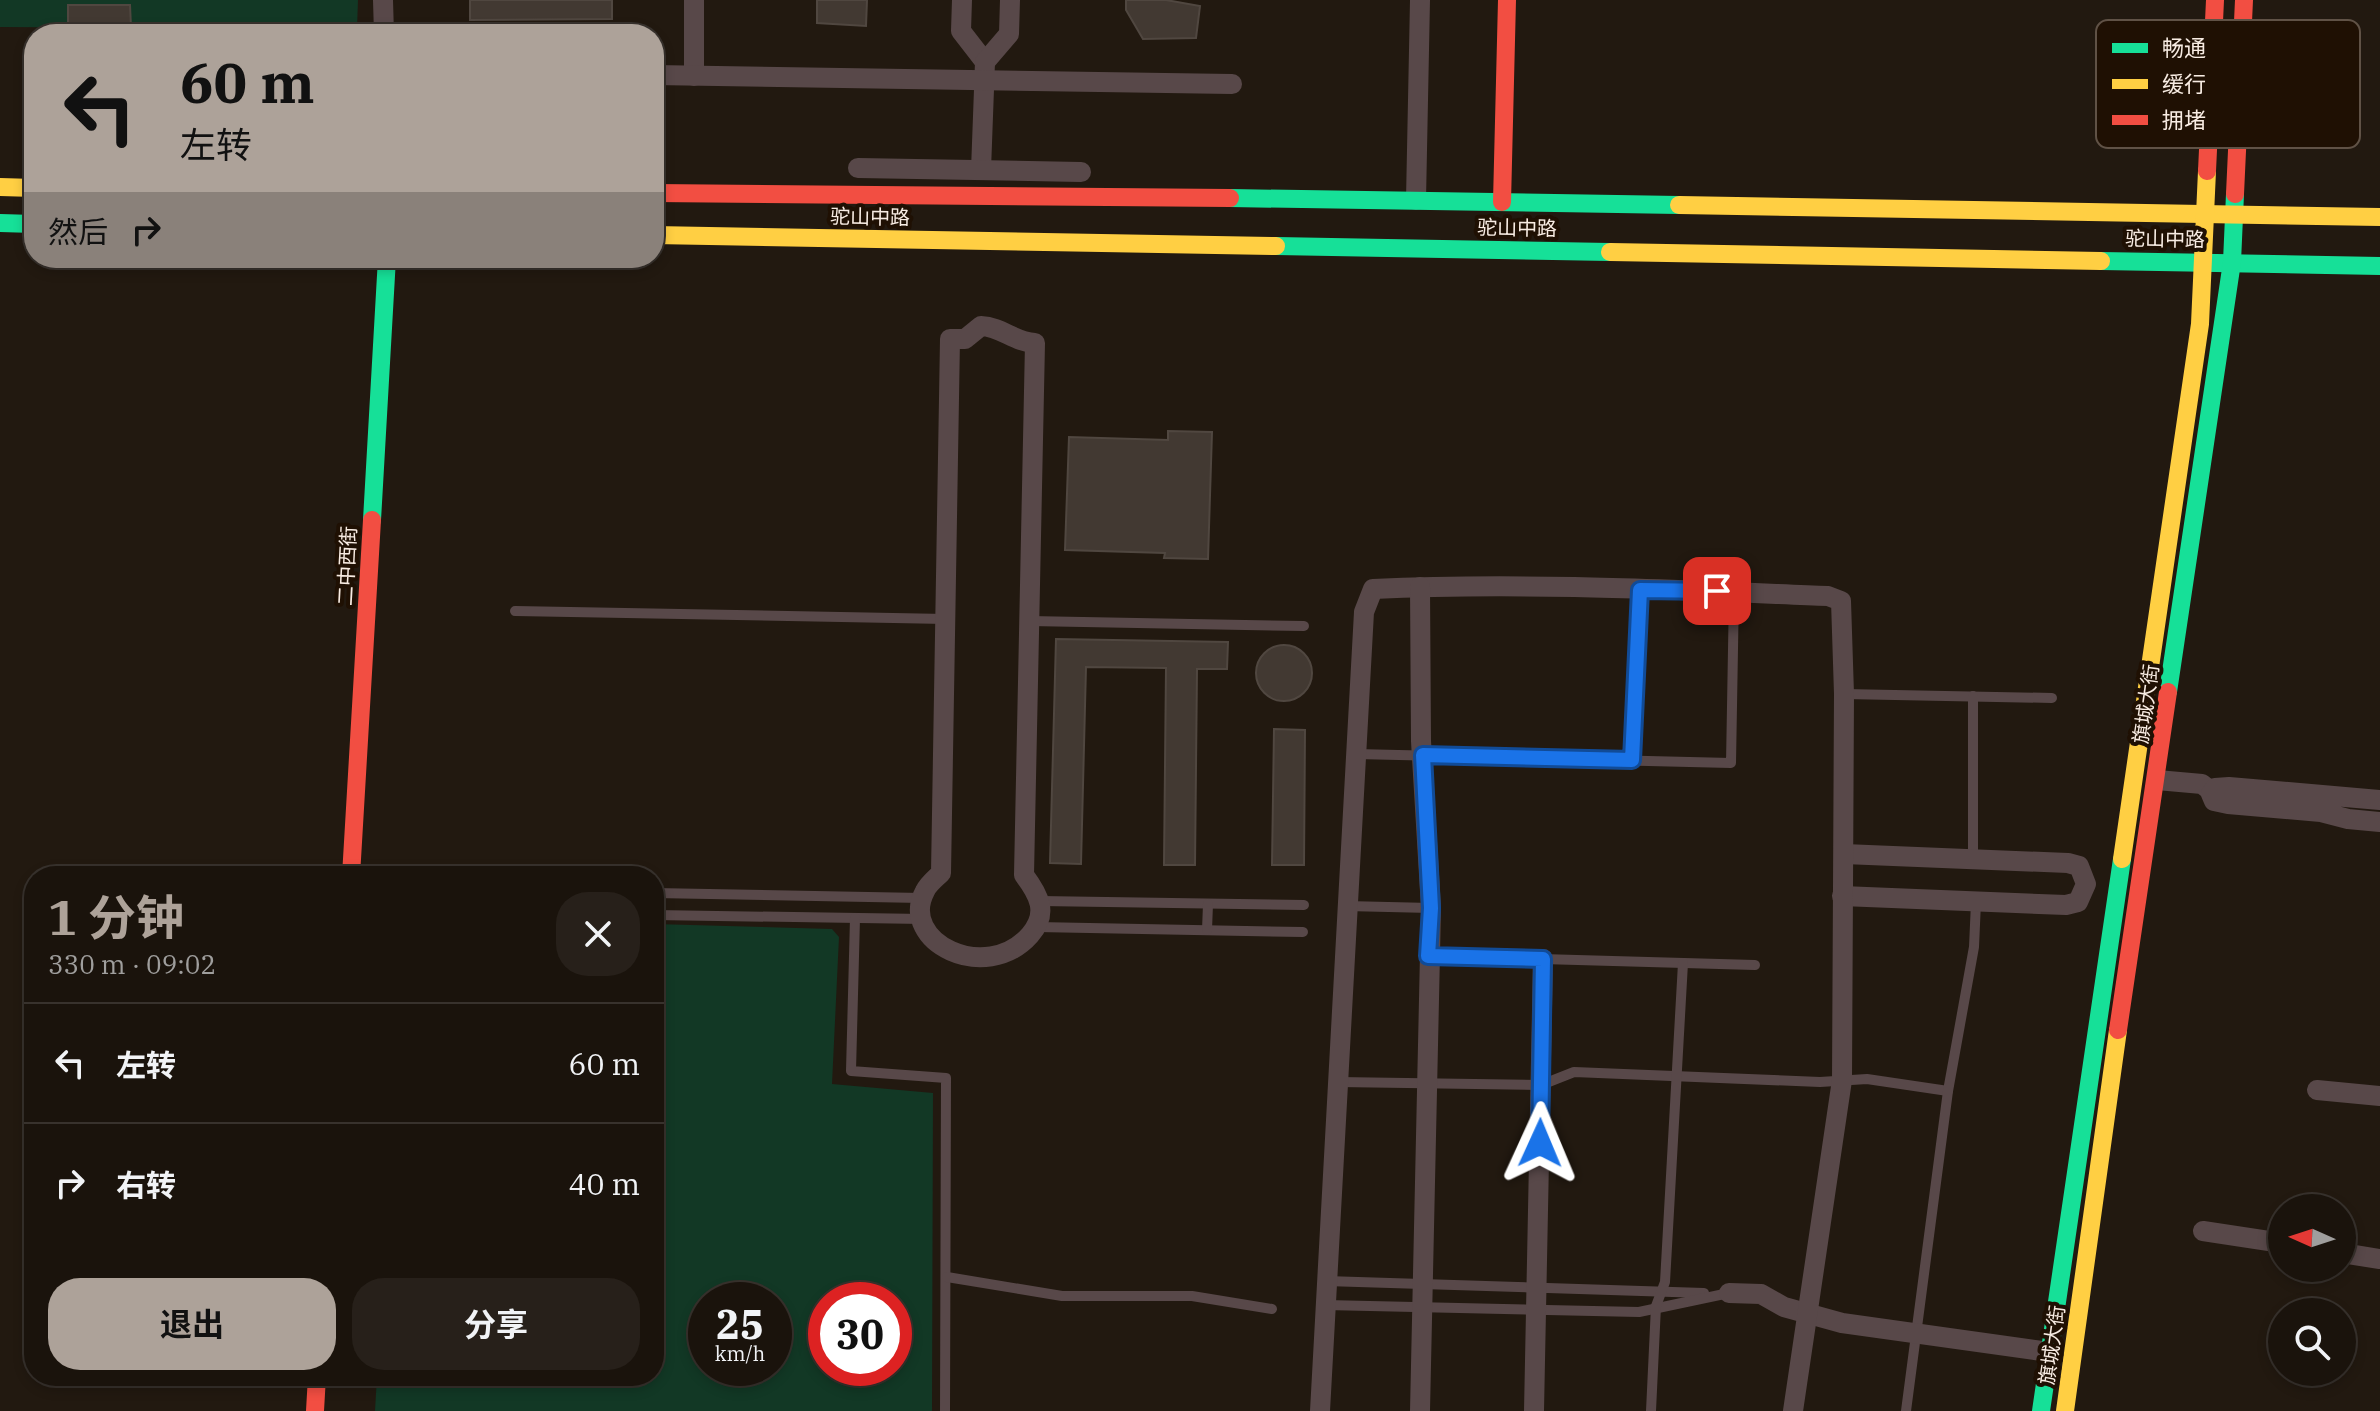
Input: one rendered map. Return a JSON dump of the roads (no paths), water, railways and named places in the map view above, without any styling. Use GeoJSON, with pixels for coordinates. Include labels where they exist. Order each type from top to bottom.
{"type":"FeatureCollection","features":[{"type":"Feature","properties":{"kind":"main road"},"geometry":{"type":"LineString","coordinates":[[1502,202],[1507,0]]}},
{"type":"Feature","properties":{"kind":"main road","name":"旗城大街"},"geometry":{"type":"LineString","coordinates":[[2214,20],[2215,0]]}},
{"type":"Feature","properties":{"kind":"main road","name":"旗城大街"},"geometry":{"type":"LineString","coordinates":[[2243,20],[2244,0]]}},
{"type":"Feature","properties":{"kind":"main road","name":"旗城大街"},"geometry":{"type":"LineString","coordinates":[[2041,1411],[2200,324],[2208,148]]}},
{"type":"Feature","properties":{"kind":"main road","name":"旗城大街"},"geometry":{"type":"LineString","coordinates":[[2065,1411],[2122,1002],[2232,262],[2232,214],[2238,148]]}},
{"type":"Feature","properties":{"kind":"main road"},"geometry":{"type":"LineString","coordinates":[[0,187],[24,188]]}},
{"type":"Feature","properties":{"kind":"main road","name":"驼山中路"},"geometry":{"type":"LineString","coordinates":[[664,193],[1416,200],[2380,217]]}},
{"type":"Feature","properties":{"kind":"main road"},"geometry":{"type":"LineString","coordinates":[[0,223],[24,224]]}},
{"type":"Feature","properties":{"kind":"main road","name":"驼山中路"},"geometry":{"type":"LineString","coordinates":[[664,235],[2380,266]]}},
{"type":"Feature","properties":{"kind":"main road","name":"二中西街"},"geometry":{"type":"LineString","coordinates":[[352,866],[386,268]]}},
{"type":"Feature","properties":{"kind":"main road"},"geometry":{"type":"LineString","coordinates":[[315,1411],[316,1386]]}},
{"type":"Feature","properties":{"kind":"street"},"geometry":{"type":"LineString","coordinates":[[383,0],[384,24]]}},
{"type":"Feature","properties":{"kind":"street"},"geometry":{"type":"LineString","coordinates":[[694,0],[694,76]]}},
{"type":"Feature","properties":{"kind":"street"},"geometry":{"type":"LineString","coordinates":[[962,0],[961,31],[985,71]]}},
{"type":"Feature","properties":{"kind":"street"},"geometry":{"type":"LineString","coordinates":[[981,170],[985,71],[1009,34],[1010,0]]}},
{"type":"Feature","properties":{"kind":"street"},"geometry":{"type":"LineString","coordinates":[[1416,200],[1420,0]]}},
{"type":"Feature","properties":{"kind":"street"},"geometry":{"type":"LineString","coordinates":[[664,75],[985,71],[1232,84]]}},
{"type":"Feature","properties":{"kind":"street"},"geometry":{"type":"LineString","coordinates":[[858,168],[1081,172]]}},
{"type":"Feature","properties":{"kind":"street"},"geometry":{"type":"LineString","coordinates":[[981,326],[995,327],[1018,342],[1035,343],[1024,875],[1040,901],[1037,927],[1008,954],[971,959],[939,944],[920,908],[922,898],[941,873],[946,619],[950,339],[965,339],[981,326]]}},
{"type":"Feature","properties":{"kind":"street"},"geometry":{"type":"LineString","coordinates":[[1420,587],[1423,755],[1431,908],[1420,1411]]}},
{"type":"Feature","properties":{"kind":"street"},"geometry":{"type":"LineString","coordinates":[[1320,1411],[1364,612],[1373,589],[1420,587],[1734,592],[1828,596],[1841,601],[1844,694],[1842,1080],[1793,1411]]}},
{"type":"Feature","properties":{"kind":"street"},"geometry":{"type":"LineString","coordinates":[[2157,780],[2202,784],[2212,792]]}},
{"type":"Feature","properties":{"kind":"street"},"geometry":{"type":"LineString","coordinates":[[2212,792],[2229,787],[2380,800]]}},
{"type":"Feature","properties":{"kind":"street"},"geometry":{"type":"LineString","coordinates":[[2212,792],[2211,798],[2217,802],[2321,812],[2380,822]]}},
{"type":"Feature","properties":{"kind":"street"},"geometry":{"type":"LineString","coordinates":[[1842,896],[2066,905],[2078,902],[2086,884],[2079,866],[2068,863],[1844,854]]}},
{"type":"Feature","properties":{"kind":"street"},"geometry":{"type":"LineString","coordinates":[[2086,884],[2116,887]]}},
{"type":"Feature","properties":{"kind":"street"},"geometry":{"type":"LineString","coordinates":[[1534,1411],[1543,959]]}},
{"type":"Feature","properties":{"kind":"street"},"geometry":{"type":"LineString","coordinates":[[2317,1090],[2380,1096]]}},
{"type":"Feature","properties":{"kind":"street"},"geometry":{"type":"LineString","coordinates":[[2203,1231],[2268,1241]]}},
{"type":"Feature","properties":{"kind":"street"},"geometry":{"type":"LineString","coordinates":[[2356,1255],[2380,1259]]}},
{"type":"Feature","properties":{"kind":"street"},"geometry":{"type":"LineString","coordinates":[[1729,1293],[1761,1294],[1784,1307],[1807,1314],[1918,1335],[2049,1352]]}},
{"type":"Feature","properties":{"kind":"lane"},"geometry":{"type":"LineString","coordinates":[[1632,760],[1640,590]]}},
{"type":"Feature","properties":{"kind":"lane"},"geometry":{"type":"LineString","coordinates":[[1356,754],[1731,763],[1734,592]]}},
{"type":"Feature","properties":{"kind":"lane"},"geometry":{"type":"LineString","coordinates":[[515,611],[946,619]]}},
{"type":"Feature","properties":{"kind":"lane"},"geometry":{"type":"LineString","coordinates":[[1029,621],[1304,626]]}},
{"type":"Feature","properties":{"kind":"lane"},"geometry":{"type":"LineString","coordinates":[[1844,694],[2052,698]]}},
{"type":"Feature","properties":{"kind":"lane"},"geometry":{"type":"LineString","coordinates":[[1973,696],[1973,859]]}},
{"type":"Feature","properties":{"kind":"lane"},"geometry":{"type":"LineString","coordinates":[[664,893],[922,898]]}},
{"type":"Feature","properties":{"kind":"lane"},"geometry":{"type":"LineString","coordinates":[[1040,901],[1304,905]]}},
{"type":"Feature","properties":{"kind":"lane"},"geometry":{"type":"LineString","coordinates":[[1906,1411],[1948,1091],[1974,947],[1976,902]]}},
{"type":"Feature","properties":{"kind":"lane"},"geometry":{"type":"LineString","coordinates":[[1207,930],[1208,904]]}},
{"type":"Feature","properties":{"kind":"lane"},"geometry":{"type":"LineString","coordinates":[[1346,906],[1431,908]]}},
{"type":"Feature","properties":{"kind":"lane"},"geometry":{"type":"LineString","coordinates":[[664,915],[924,919]]}},
{"type":"Feature","properties":{"kind":"lane"},"geometry":{"type":"LineString","coordinates":[[855,918],[851,1071],[946,1078],[945,1411]]}},
{"type":"Feature","properties":{"kind":"lane"},"geometry":{"type":"LineString","coordinates":[[1037,927],[1303,932]]}},
{"type":"Feature","properties":{"kind":"lane"},"geometry":{"type":"LineString","coordinates":[[1428,956],[1755,965]]}},
{"type":"Feature","properties":{"kind":"lane"},"geometry":{"type":"LineString","coordinates":[[1651,1411],[1656,1306],[1665,1282],[1683,963]]}},
{"type":"Feature","properties":{"kind":"lane"},"geometry":{"type":"LineString","coordinates":[[1336,1082],[1541,1085],[1574,1072],[1867,1079],[1948,1091]]}},
{"type":"Feature","properties":{"kind":"lane"},"geometry":{"type":"LineString","coordinates":[[947,1277],[1062,1296],[1192,1296],[1272,1309]]}},
{"type":"Feature","properties":{"kind":"lane"},"geometry":{"type":"LineString","coordinates":[[1326,1281],[1729,1293]]}},
{"type":"Feature","properties":{"kind":"lane"},"geometry":{"type":"LineString","coordinates":[[1325,1305],[1639,1312],[1729,1293]]}}]}
